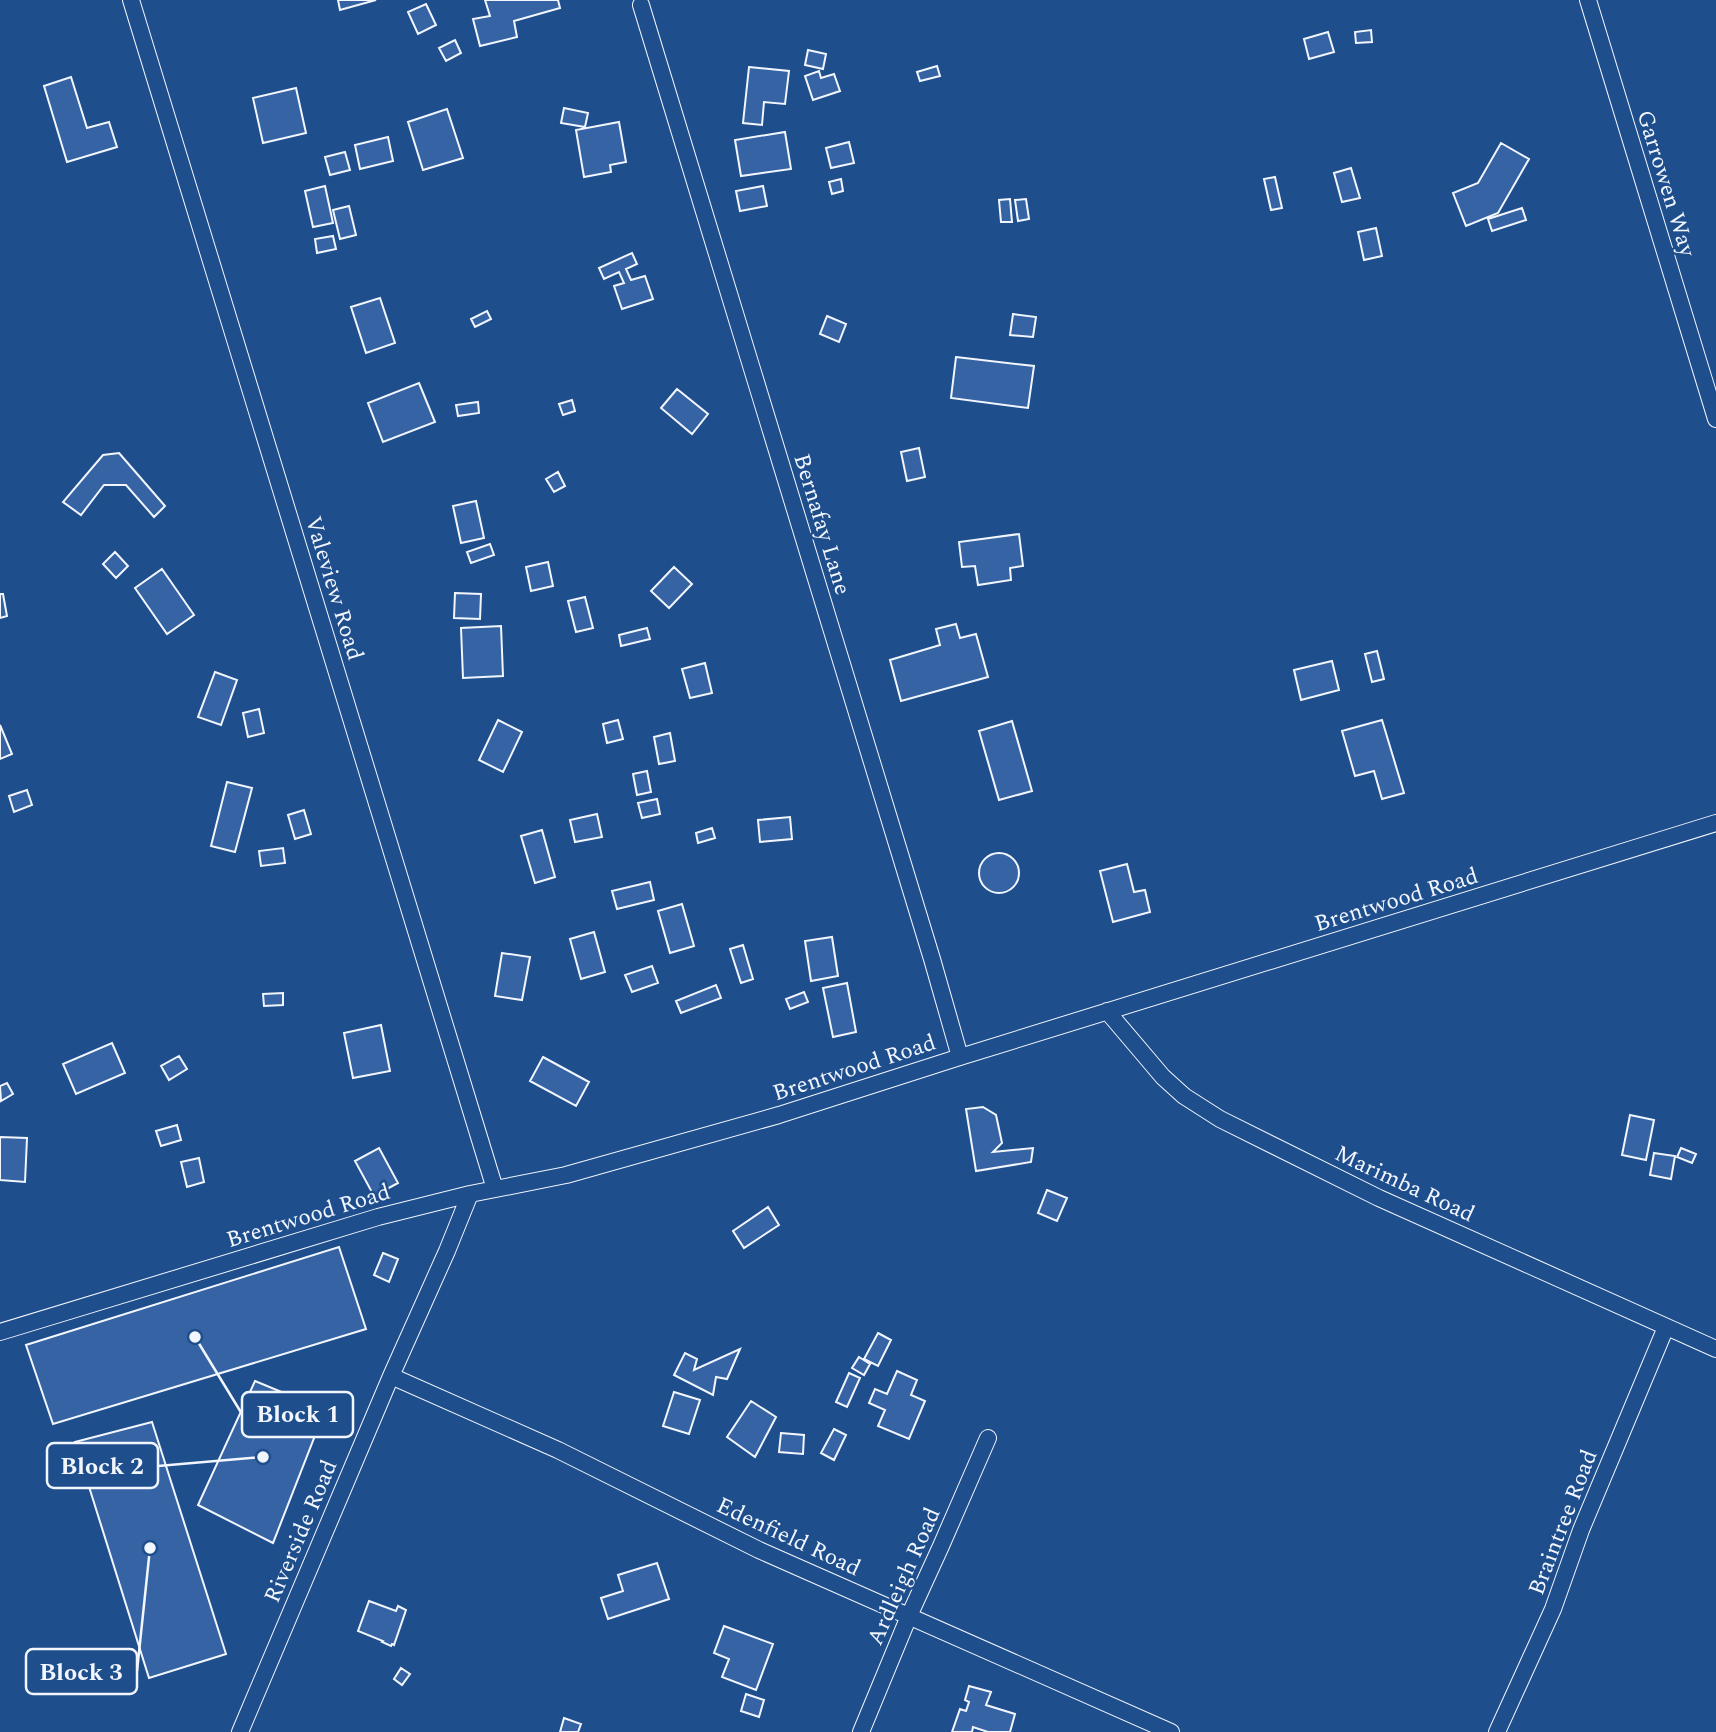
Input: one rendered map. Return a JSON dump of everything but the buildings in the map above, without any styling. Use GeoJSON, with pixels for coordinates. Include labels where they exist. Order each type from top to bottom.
{"type":"FeatureCollection","features":[{"type":"Feature","properties":{"kind":"street","name":"Valeview Road"},"geometry":{"type":"LineString","coordinates":[[131,0],[495,1189]]}},
{"type":"Feature","properties":{"kind":"street","name":"Garrowen Way"},"geometry":{"type":"LineString","coordinates":[[1588,0],[1716,419]]}},
{"type":"Feature","properties":{"kind":"street","name":"Bernafay Lane"},"geometry":{"type":"LineString","coordinates":[[641,5],[960,1057]]}},
{"type":"Feature","properties":{"kind":"street","name":"Brentwood Road"},"geometry":{"type":"LineString","coordinates":[[0,1332],[365,1221],[470,1194],[566,1175],[779,1115],[1716,823]]}},
{"type":"Feature","properties":{"kind":"street","name":"Marimba Road"},"geometry":{"type":"LineString","coordinates":[[1107,1011],[1163,1077],[1184,1096],[1220,1119],[1379,1198],[1716,1349]]}},
{"type":"Feature","properties":{"kind":"street","name":"Riverside Road"},"geometry":{"type":"LineString","coordinates":[[240,1732],[470,1194]]}},
{"type":"Feature","properties":{"kind":"street","name":"Braintree Road"},"geometry":{"type":"LineString","coordinates":[[1497,1732],[1553,1609],[1581,1530],[1666,1327]]}},
{"type":"Feature","properties":{"kind":"street","name":"Edenfield Road"},"geometry":{"type":"LineString","coordinates":[[391,1376],[558,1450],[759,1550],[1171,1732]]}},
{"type":"Feature","properties":{"kind":"street","name":"Ardleigh Road"},"geometry":{"type":"LineString","coordinates":[[861,1732],[988,1438]]}},
{"type":"Feature","properties":{"kind":"place","name":"Block 1"},"geometry":{"type":"Point","coordinates":[195,1337]}},
{"type":"Feature","properties":{"kind":"place","name":"Block 2"},"geometry":{"type":"Point","coordinates":[263,1457]}},
{"type":"Feature","properties":{"kind":"place","name":"Block 3"},"geometry":{"type":"Point","coordinates":[150,1548]}}]}
